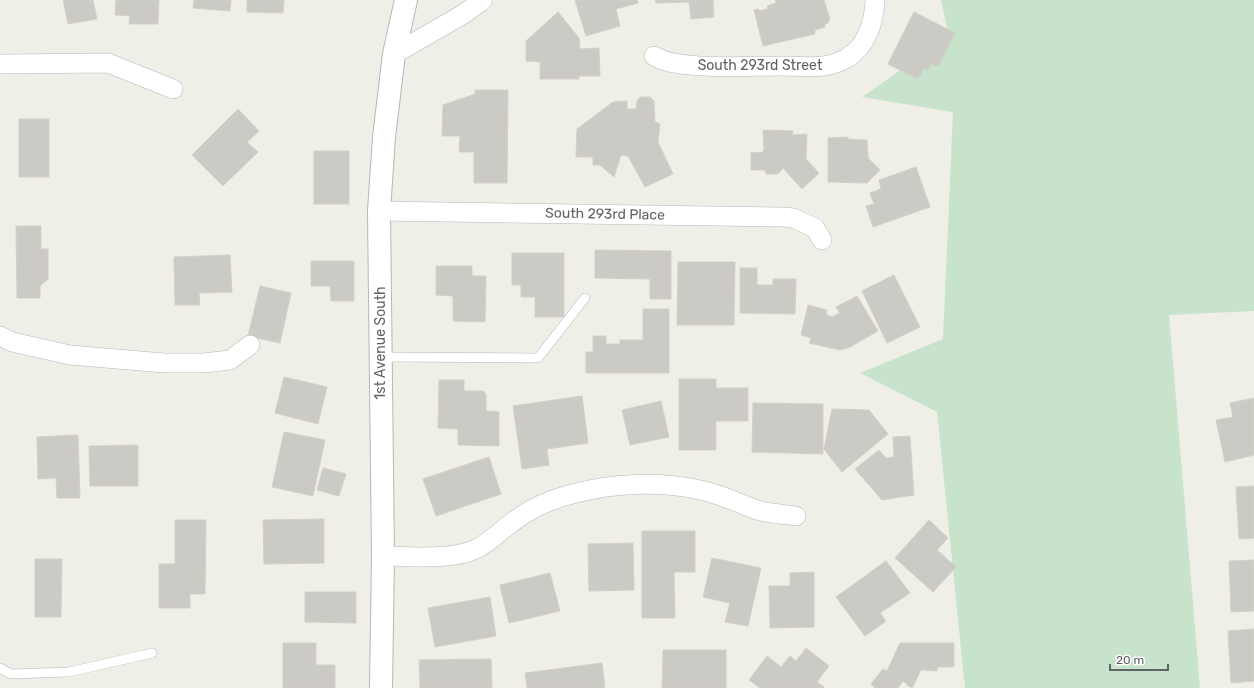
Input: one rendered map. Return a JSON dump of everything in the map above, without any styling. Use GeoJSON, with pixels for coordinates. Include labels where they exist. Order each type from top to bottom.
{"type":"FeatureCollection","features":[{"type":"Feature","properties":{"kind":"street","name":"1st Avenue South"},"geometry":{"type":"LineString","coordinates":[[381,688],[383,556],[379,211],[384,137],[394,54],[406,0]]}},
{"type":"Feature","properties":{"kind":"street"},"geometry":{"type":"LineString","coordinates":[[394,54],[462,15],[483,0]]}},
{"type":"Feature","properties":{"kind":"street","name":"South 293rd Street"},"geometry":{"type":"LineString","coordinates":[[654,56],[663,61],[673,63],[717,66],[814,66],[836,63],[848,57],[864,41],[873,22],[876,0]]}},
{"type":"Feature","properties":{"kind":"street"},"geometry":{"type":"LineString","coordinates":[[0,64],[108,63],[173,89]]}},
{"type":"Feature","properties":{"kind":"street","name":"South 293rd Place"},"geometry":{"type":"LineString","coordinates":[[379,211],[783,217],[793,218],[815,228],[822,240]]}},
{"type":"Feature","properties":{"kind":"street"},"geometry":{"type":"LineString","coordinates":[[0,336],[12,342],[70,355],[164,363],[230,360],[250,345]]}},
{"type":"Feature","properties":{"kind":"street"},"geometry":{"type":"LineString","coordinates":[[383,556],[444,556],[467,552],[476,549],[485,543],[516,519],[548,502],[572,494],[598,488],[646,484],[673,485],[723,496],[759,510],[796,516]]}},
{"type":"Feature","properties":{"kind":"lane"},"geometry":{"type":"LineString","coordinates":[[380,357],[538,358],[585,298]]}},
{"type":"Feature","properties":{"kind":"lane"},"geometry":{"type":"LineString","coordinates":[[0,668],[11,674],[69,672],[152,653]]}},
{"type":"Feature","properties":{"kind":"green space"},"geometry":{"type":"Polygon","coordinates":[[[941,0],[1254,0],[1254,311],[1169,315],[1200,688],[965,688],[937,412],[860,373],[943,339],[953,112],[862,97],[949,36],[941,0]]]}},
{"type":"Feature","properties":{"kind":"building"},"geometry":{"type":"Polygon","coordinates":[[[63,0],[93,0],[97,19],[68,24],[63,0]]]}},
{"type":"Feature","properties":{"kind":"building"},"geometry":{"type":"Polygon","coordinates":[[[116,0],[159,0],[158,24],[129,24],[130,16],[115,15],[116,0]]]}},
{"type":"Feature","properties":{"kind":"building"},"geometry":{"type":"Polygon","coordinates":[[[194,0],[231,0],[230,11],[193,8],[194,0]]]}},
{"type":"Feature","properties":{"kind":"building"},"geometry":{"type":"Polygon","coordinates":[[[247,0],[284,0],[283,13],[247,12],[247,0]]]}},
{"type":"Feature","properties":{"kind":"building"},"geometry":{"type":"Polygon","coordinates":[[[575,0],[637,0],[638,3],[616,9],[620,26],[586,36],[575,0]]]}},
{"type":"Feature","properties":{"kind":"building"},"geometry":{"type":"Polygon","coordinates":[[[655,0],[713,0],[714,17],[691,19],[689,2],[656,3],[655,0]]]}},
{"type":"Feature","properties":{"kind":"building"},"geometry":{"type":"Polygon","coordinates":[[[775,0],[824,0],[830,19],[828,23],[825,24],[825,27],[815,30],[815,34],[763,46],[754,10],[759,9],[759,11],[768,9],[767,6],[776,3],[775,0]]]}},
{"type":"Feature","properties":{"kind":"building"},"geometry":{"type":"Polygon","coordinates":[[[558,12],[579,38],[580,49],[599,48],[600,76],[579,76],[579,79],[540,79],[540,62],[526,61],[526,41],[558,12]]]}},
{"type":"Feature","properties":{"kind":"building"},"geometry":{"type":"Polygon","coordinates":[[[914,12],[955,33],[938,67],[931,64],[928,70],[924,68],[918,79],[888,64],[914,12]]]}},
{"type":"Feature","properties":{"kind":"building"},"geometry":{"type":"Polygon","coordinates":[[[475,90],[508,90],[507,183],[474,183],[474,152],[459,152],[460,136],[442,136],[443,105],[475,94],[475,90]]]}},
{"type":"Feature","properties":{"kind":"building"},"geometry":{"type":"Polygon","coordinates":[[[640,97],[650,97],[654,101],[655,122],[660,124],[658,142],[673,174],[645,187],[628,156],[621,155],[614,177],[600,165],[593,165],[593,157],[576,157],[577,129],[613,102],[627,101],[627,109],[636,109],[637,101],[640,97]]]}},
{"type":"Feature","properties":{"kind":"building"},"geometry":{"type":"Polygon","coordinates":[[[238,109],[259,131],[247,142],[258,152],[223,186],[192,155],[238,109]]]}},
{"type":"Feature","properties":{"kind":"building"},"geometry":{"type":"Polygon","coordinates":[[[19,119],[49,119],[49,177],[19,177],[19,119]]]}},
{"type":"Feature","properties":{"kind":"building"},"geometry":{"type":"Polygon","coordinates":[[[763,130],[793,131],[792,135],[807,134],[806,159],[819,173],[802,189],[783,168],[778,174],[766,174],[764,170],[751,170],[751,152],[761,153],[764,150],[763,130]]]}},
{"type":"Feature","properties":{"kind":"building"},"geometry":{"type":"Polygon","coordinates":[[[848,137],[848,139],[867,140],[868,158],[880,170],[867,183],[828,182],[828,138],[848,137]]]}},
{"type":"Feature","properties":{"kind":"building"},"geometry":{"type":"Polygon","coordinates":[[[314,151],[349,151],[349,204],[314,204],[314,151]]]}},
{"type":"Feature","properties":{"kind":"building"},"geometry":{"type":"Polygon","coordinates":[[[916,167],[930,207],[873,227],[866,206],[874,204],[870,193],[881,189],[879,180],[916,167]]]}},
{"type":"Feature","properties":{"kind":"building"},"geometry":{"type":"Polygon","coordinates":[[[16,226],[41,226],[41,249],[48,249],[48,279],[40,286],[40,298],[17,298],[16,226]]]}},
{"type":"Feature","properties":{"kind":"building"},"geometry":{"type":"Polygon","coordinates":[[[595,250],[671,251],[671,299],[650,299],[650,279],[595,278],[595,250]]]}},
{"type":"Feature","properties":{"kind":"building"},"geometry":{"type":"Polygon","coordinates":[[[512,253],[564,253],[564,317],[535,317],[535,297],[521,297],[521,285],[512,285],[512,253]]]}},
{"type":"Feature","properties":{"kind":"building"},"geometry":{"type":"Polygon","coordinates":[[[230,255],[232,292],[199,293],[200,305],[175,305],[174,257],[230,255]]]}},
{"type":"Feature","properties":{"kind":"building"},"geometry":{"type":"Polygon","coordinates":[[[311,261],[354,261],[354,301],[331,301],[330,286],[311,286],[311,261]]]}},
{"type":"Feature","properties":{"kind":"building"},"geometry":{"type":"Polygon","coordinates":[[[678,262],[735,262],[734,325],[677,325],[678,262]]]}},
{"type":"Feature","properties":{"kind":"building"},"geometry":{"type":"Polygon","coordinates":[[[436,266],[472,266],[472,276],[486,276],[485,322],[453,321],[453,296],[436,295],[436,266]]]}},
{"type":"Feature","properties":{"kind":"building"},"geometry":{"type":"Polygon","coordinates":[[[740,268],[757,268],[757,285],[773,285],[773,279],[796,279],[795,314],[740,313],[740,268]]]}},
{"type":"Feature","properties":{"kind":"building"},"geometry":{"type":"Polygon","coordinates":[[[894,275],[920,327],[887,343],[862,291],[894,275]]]}},
{"type":"Feature","properties":{"kind":"building"},"geometry":{"type":"Polygon","coordinates":[[[260,286],[291,293],[280,343],[248,336],[260,286]]]}},
{"type":"Feature","properties":{"kind":"building"},"geometry":{"type":"Polygon","coordinates":[[[857,296],[878,331],[850,347],[840,350],[809,343],[811,338],[801,335],[808,305],[827,310],[826,314],[832,317],[840,313],[836,307],[857,296]]]}},
{"type":"Feature","properties":{"kind":"building"},"geometry":{"type":"Polygon","coordinates":[[[643,309],[669,309],[669,373],[586,373],[586,352],[593,352],[593,336],[606,336],[606,344],[620,344],[620,340],[643,340],[643,309]]]}},
{"type":"Feature","properties":{"kind":"building"},"geometry":{"type":"Polygon","coordinates":[[[284,377],[327,387],[318,424],[275,413],[284,377]]]}},
{"type":"Feature","properties":{"kind":"building"},"geometry":{"type":"Polygon","coordinates":[[[679,379],[716,379],[716,388],[748,388],[748,421],[716,421],[716,450],[679,450],[679,379]]]}},
{"type":"Feature","properties":{"kind":"building"},"geometry":{"type":"Polygon","coordinates":[[[439,380],[464,380],[464,391],[483,391],[486,394],[486,411],[499,412],[499,446],[458,445],[458,429],[438,428],[439,380]]]}},
{"type":"Feature","properties":{"kind":"building"},"geometry":{"type":"Polygon","coordinates":[[[582,396],[588,443],[547,449],[549,465],[522,469],[513,406],[582,396]]]}},
{"type":"Feature","properties":{"kind":"building"},"geometry":{"type":"Polygon","coordinates":[[[1254,398],[1254,455],[1225,462],[1216,420],[1233,417],[1230,403],[1254,398]]]}},
{"type":"Feature","properties":{"kind":"building"},"geometry":{"type":"Polygon","coordinates":[[[661,401],[669,437],[630,445],[622,410],[661,401]]]}},
{"type":"Feature","properties":{"kind":"building"},"geometry":{"type":"Polygon","coordinates":[[[753,403],[823,404],[823,454],[752,452],[753,403]]]}},
{"type":"Feature","properties":{"kind":"building"},"geometry":{"type":"Polygon","coordinates":[[[832,409],[869,410],[888,434],[842,472],[824,449],[832,409]]]}},
{"type":"Feature","properties":{"kind":"building"},"geometry":{"type":"Polygon","coordinates":[[[284,432],[325,440],[313,496],[272,487],[284,432]]]}},
{"type":"Feature","properties":{"kind":"building"},"geometry":{"type":"Polygon","coordinates":[[[78,435],[80,498],[57,498],[56,478],[38,479],[37,437],[78,435]]]}},
{"type":"Feature","properties":{"kind":"building"},"geometry":{"type":"Polygon","coordinates":[[[910,436],[914,495],[882,500],[855,469],[879,450],[886,458],[894,457],[893,437],[910,436]]]}},
{"type":"Feature","properties":{"kind":"building"},"geometry":{"type":"Polygon","coordinates":[[[138,445],[138,486],[90,486],[89,446],[138,445]]]}},
{"type":"Feature","properties":{"kind":"building"},"geometry":{"type":"Polygon","coordinates":[[[489,457],[501,494],[436,516],[423,479],[489,457]]]}},
{"type":"Feature","properties":{"kind":"building"},"geometry":{"type":"Polygon","coordinates":[[[323,468],[346,474],[339,496],[317,490],[323,468]]]}},
{"type":"Feature","properties":{"kind":"building"},"geometry":{"type":"Polygon","coordinates":[[[1254,486],[1254,538],[1239,539],[1236,487],[1254,486]]]}},
{"type":"Feature","properties":{"kind":"building"},"geometry":{"type":"Polygon","coordinates":[[[324,519],[324,563],[264,564],[263,520],[324,519]]]}},
{"type":"Feature","properties":{"kind":"building"},"geometry":{"type":"Polygon","coordinates":[[[175,520],[206,520],[205,594],[190,594],[190,608],[159,608],[159,564],[175,564],[175,520]]]}},
{"type":"Feature","properties":{"kind":"building"},"geometry":{"type":"Polygon","coordinates":[[[929,520],[948,538],[937,550],[956,567],[933,592],[895,558],[929,520]]]}},
{"type":"Feature","properties":{"kind":"building"},"geometry":{"type":"Polygon","coordinates":[[[642,531],[695,531],[695,572],[674,572],[675,618],[642,618],[642,531]]]}},
{"type":"Feature","properties":{"kind":"building"},"geometry":{"type":"Polygon","coordinates":[[[633,543],[634,590],[589,591],[588,544],[633,543]]]}},
{"type":"Feature","properties":{"kind":"building"},"geometry":{"type":"Polygon","coordinates":[[[712,558],[761,568],[748,626],[725,622],[730,603],[703,597],[712,558]]]}},
{"type":"Feature","properties":{"kind":"building"},"geometry":{"type":"Polygon","coordinates":[[[35,559],[62,559],[61,617],[35,617],[35,559]]]}},
{"type":"Feature","properties":{"kind":"building"},"geometry":{"type":"Polygon","coordinates":[[[1254,560],[1254,611],[1231,612],[1229,561],[1254,560]]]}},
{"type":"Feature","properties":{"kind":"building"},"geometry":{"type":"Polygon","coordinates":[[[886,561],[910,593],[880,613],[886,621],[865,636],[836,597],[886,561]]]}},
{"type":"Feature","properties":{"kind":"building"},"geometry":{"type":"Polygon","coordinates":[[[814,572],[814,627],[770,628],[769,586],[790,586],[790,573],[814,572]]]}},
{"type":"Feature","properties":{"kind":"building"},"geometry":{"type":"Polygon","coordinates":[[[550,573],[560,611],[509,623],[500,585],[550,573]]]}},
{"type":"Feature","properties":{"kind":"building"},"geometry":{"type":"Polygon","coordinates":[[[305,592],[356,592],[356,623],[305,622],[305,592]]]}},
{"type":"Feature","properties":{"kind":"building"},"geometry":{"type":"Polygon","coordinates":[[[490,597],[496,636],[435,647],[428,608],[490,597]]]}},
{"type":"Feature","properties":{"kind":"building"},"geometry":{"type":"Polygon","coordinates":[[[1254,629],[1254,681],[1231,683],[1228,631],[1254,629]]]}},
{"type":"Feature","properties":{"kind":"building"},"geometry":{"type":"Polygon","coordinates":[[[283,643],[316,643],[316,665],[335,665],[335,688],[283,688],[283,643]]]}},
{"type":"Feature","properties":{"kind":"building"},"geometry":{"type":"Polygon","coordinates":[[[900,643],[954,643],[954,667],[937,667],[937,671],[921,670],[912,688],[903,681],[898,688],[875,688],[871,684],[883,669],[887,671],[900,643]]]}},
{"type":"Feature","properties":{"kind":"building"},"geometry":{"type":"Polygon","coordinates":[[[806,648],[829,666],[817,682],[824,687],[823,688],[760,688],[749,680],[767,656],[781,667],[790,656],[796,661],[806,648]]]}},
{"type":"Feature","properties":{"kind":"building"},"geometry":{"type":"Polygon","coordinates":[[[663,650],[726,650],[726,688],[662,688],[663,650]]]}},
{"type":"Feature","properties":{"kind":"building"},"geometry":{"type":"Polygon","coordinates":[[[491,659],[492,688],[420,688],[419,660],[491,659]]]}},
{"type":"Feature","properties":{"kind":"building"},"geometry":{"type":"Polygon","coordinates":[[[602,663],[605,688],[527,688],[525,673],[602,663]]]}}]}
